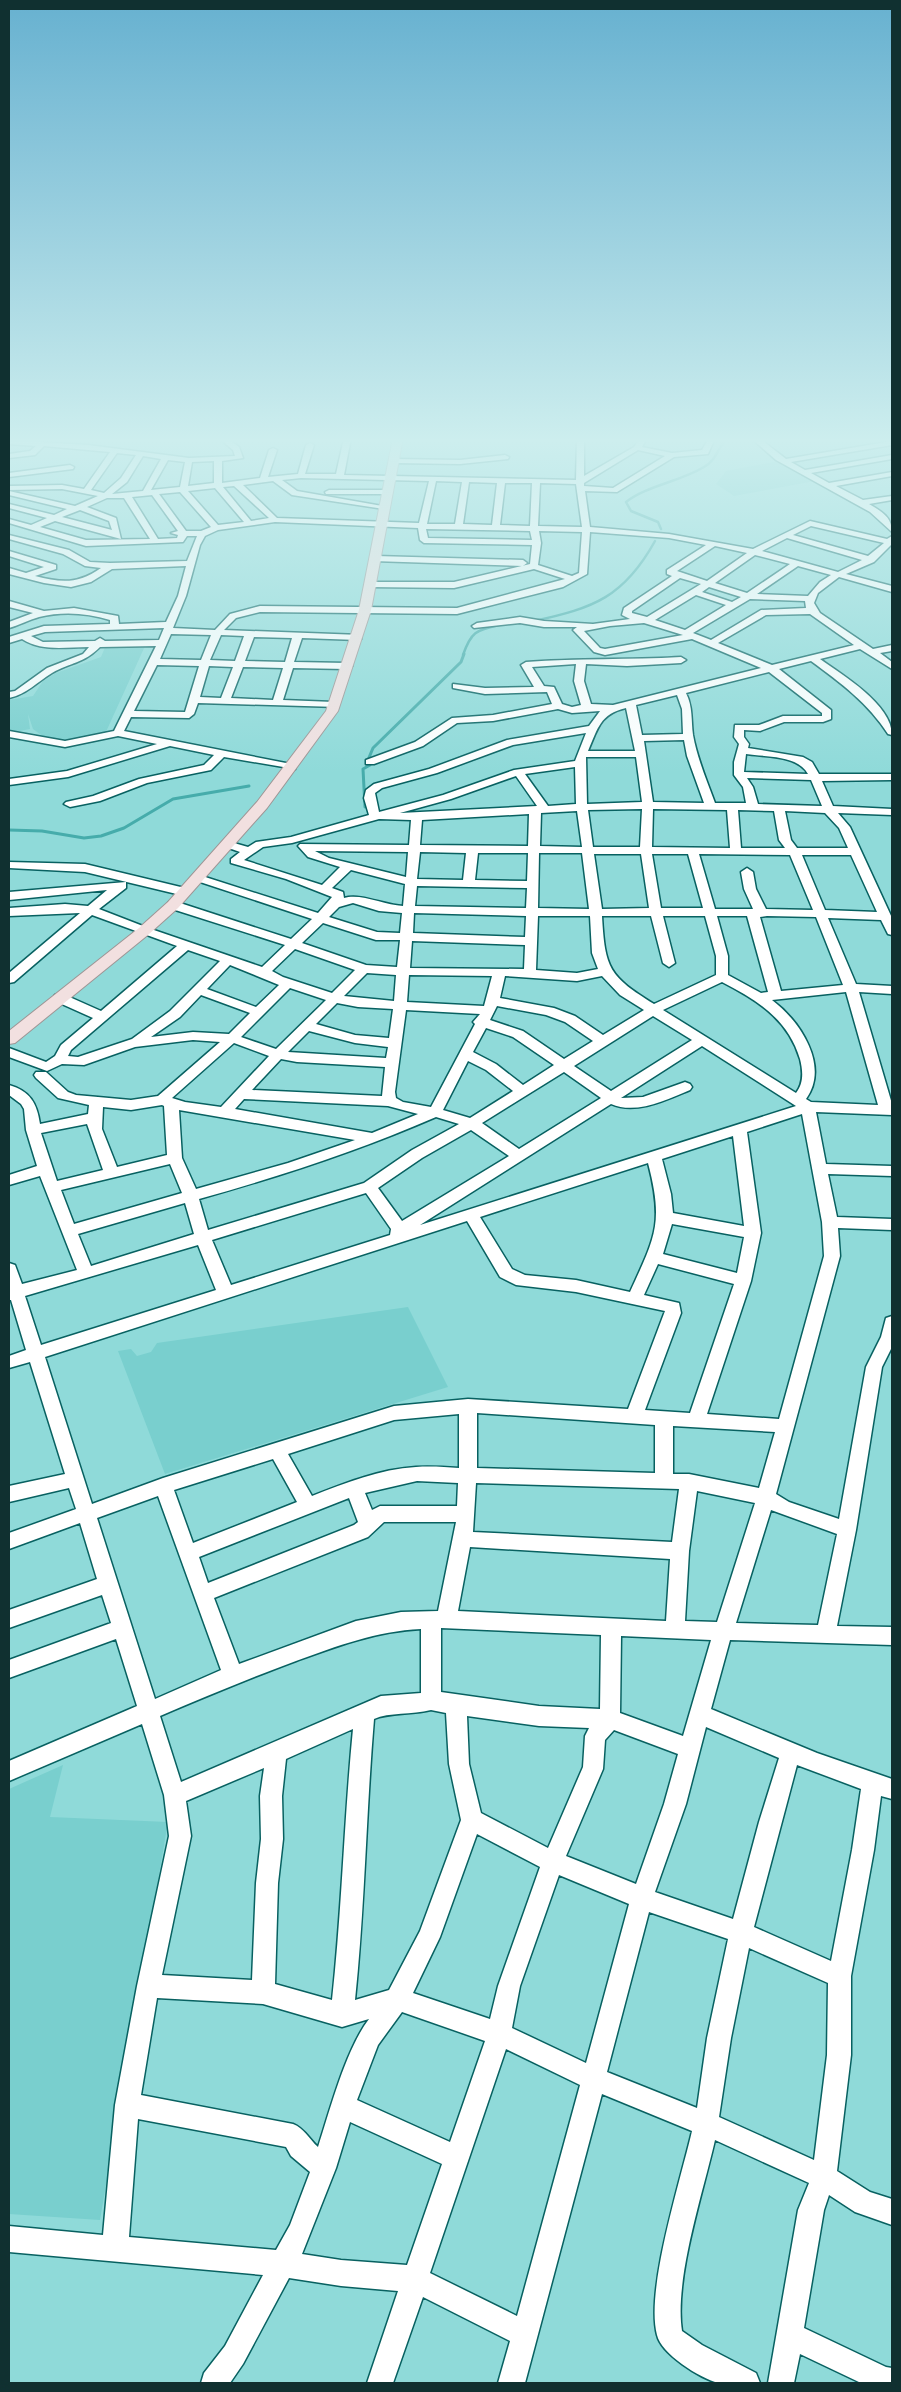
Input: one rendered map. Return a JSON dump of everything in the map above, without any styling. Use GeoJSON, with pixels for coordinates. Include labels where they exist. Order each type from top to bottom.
{"type":"FeatureCollection","features":[{"type":"Feature","properties":{"kind":"main road"},"geometry":{"type":"LineString","coordinates":[[12,1033],[60,998],[144,931],[173,905],[227,844],[320,731],[334,705],[358,636],[378,550]]}},
{"type":"Feature","properties":{"kind":"street"},"geometry":{"type":"LineString","coordinates":[[57,550],[66,552],[88,564],[110,566],[191,563]]}},
{"type":"Feature","properties":{"kind":"street"},"geometry":{"type":"LineString","coordinates":[[118,733],[154,662],[182,596],[195,550]]}},
{"type":"Feature","properties":{"kind":"street"},"geometry":{"type":"LineString","coordinates":[[427,550],[430,562],[456,598]]}},
{"type":"Feature","properties":{"kind":"street"},"geometry":{"type":"LineString","coordinates":[[369,584],[430,562],[500,550]]}},
{"type":"Feature","properties":{"kind":"street"},"geometry":{"type":"LineString","coordinates":[[534,565],[536,550]]}},
{"type":"Feature","properties":{"kind":"street"},"geometry":{"type":"LineString","coordinates":[[128,714],[186,716],[189,714],[217,633],[227,620],[233,616],[260,609],[365,610],[456,598],[573,579],[583,574],[585,550]]}},
{"type":"Feature","properties":{"kind":"street"},"geometry":{"type":"LineString","coordinates":[[703,550],[670,570],[672,573],[748,596],[810,599]]}},
{"type":"Feature","properties":{"kind":"street"},"geometry":{"type":"LineString","coordinates":[[743,550],[892,590]]}},
{"type":"Feature","properties":{"kind":"street"},"geometry":{"type":"LineString","coordinates":[[478,626],[520,620],[544,624],[596,625],[648,620],[708,584],[758,550]]}},
{"type":"Feature","properties":{"kind":"street"},"geometry":{"type":"LineString","coordinates":[[852,550],[892,557]]}},
{"type":"Feature","properties":{"kind":"street"},"geometry":{"type":"LineString","coordinates":[[812,612],[810,599],[823,584],[884,550]]}},
{"type":"Feature","properties":{"kind":"street"},"geometry":{"type":"LineString","coordinates":[[9,553],[53,567],[29,576]]}},
{"type":"Feature","properties":{"kind":"street"},"geometry":{"type":"LineString","coordinates":[[376,559],[534,565],[573,579]]}},
{"type":"Feature","properties":{"kind":"street"},"geometry":{"type":"LineString","coordinates":[[474,582],[479,562]]}},
{"type":"Feature","properties":{"kind":"street"},"geometry":{"type":"LineString","coordinates":[[596,625],[578,630],[600,652],[690,634],[797,564]]}},
{"type":"Feature","properties":{"kind":"street"},"geometry":{"type":"LineString","coordinates":[[456,598],[474,582],[534,565]]}},
{"type":"Feature","properties":{"kind":"street"},"geometry":{"type":"LineString","coordinates":[[9,571],[46,581],[79,583],[97,576],[110,566]]}},
{"type":"Feature","properties":{"kind":"street"},"geometry":{"type":"LineString","coordinates":[[679,575],[626,610],[627,615],[690,634],[770,668],[787,679],[827,712],[828,717],[823,719],[783,719],[760,728],[738,727],[739,737],[744,744],[744,751],[739,762],[739,775],[748,787],[753,808]]}},
{"type":"Feature","properties":{"kind":"street"},"geometry":{"type":"LineString","coordinates":[[694,592],[734,605]]}},
{"type":"Feature","properties":{"kind":"street"},"geometry":{"type":"LineString","coordinates":[[9,604],[40,612]]}},
{"type":"Feature","properties":{"kind":"street"},"geometry":{"type":"LineString","coordinates":[[9,624],[40,612],[72,610],[115,618],[99,644],[86,656],[50,670],[18,692],[9,695]]}},
{"type":"Feature","properties":{"kind":"street"},"geometry":{"type":"LineString","coordinates":[[712,643],[764,612],[812,612],[892,666]]}},
{"type":"Feature","properties":{"kind":"street"},"geometry":{"type":"LineString","coordinates":[[10,639],[44,629],[109,628],[168,628],[217,633],[358,636]]}},
{"type":"Feature","properties":{"kind":"street"},"geometry":{"type":"LineString","coordinates":[[225,701],[250,634]]}},
{"type":"Feature","properties":{"kind":"street"},"geometry":{"type":"LineString","coordinates":[[22,635],[38,645],[161,643]]}},
{"type":"Feature","properties":{"kind":"street"},"geometry":{"type":"LineString","coordinates":[[277,703],[298,635]]}},
{"type":"Feature","properties":{"kind":"street"},"geometry":{"type":"LineString","coordinates":[[803,1104],[625,992],[604,972],[598,953],[596,912],[582,807],[580,758],[592,729],[601,716],[613,708],[860,646]]}},
{"type":"Feature","properties":{"kind":"street"},"geometry":{"type":"LineString","coordinates":[[872,652],[892,648]]}},
{"type":"Feature","properties":{"kind":"street"},"geometry":{"type":"LineString","coordinates":[[813,658],[865,696],[880,712],[892,732]]}},
{"type":"Feature","properties":{"kind":"street"},"geometry":{"type":"LineString","coordinates":[[540,688],[526,666],[581,661],[627,663],[680,660]]}},
{"type":"Feature","properties":{"kind":"street"},"geometry":{"type":"LineString","coordinates":[[581,661],[579,681],[587,707]]}},
{"type":"Feature","properties":{"kind":"street"},"geometry":{"type":"LineString","coordinates":[[154,662],[348,666]]}},
{"type":"Feature","properties":{"kind":"street"},"geometry":{"type":"LineString","coordinates":[[456,686],[485,691],[551,688],[558,706]]}},
{"type":"Feature","properties":{"kind":"street"},"geometry":{"type":"LineString","coordinates":[[680,690],[689,711],[688,737],[698,776],[711,807]]}},
{"type":"Feature","properties":{"kind":"street"},"geometry":{"type":"LineString","coordinates":[[194,700],[334,705]]}},
{"type":"Feature","properties":{"kind":"street"},"geometry":{"type":"LineString","coordinates":[[630,703],[641,754],[648,806],[646,851],[668,962]]}},
{"type":"Feature","properties":{"kind":"street"},"geometry":{"type":"LineString","coordinates":[[370,762],[419,744],[450,722],[493,718],[558,706],[572,710],[587,707],[613,708]]}},
{"type":"Feature","properties":{"kind":"street"},"geometry":{"type":"LineString","coordinates":[[375,816],[370,792],[378,786],[433,771],[511,742],[592,729]]}},
{"type":"Feature","properties":{"kind":"street"},"geometry":{"type":"LineString","coordinates":[[9,734],[65,744],[118,733],[291,767]]}},
{"type":"Feature","properties":{"kind":"street"},"geometry":{"type":"LineString","coordinates":[[638,738],[688,737]]}},
{"type":"Feature","properties":{"kind":"street"},"geometry":{"type":"LineString","coordinates":[[9,782],[68,774],[169,744]]}},
{"type":"Feature","properties":{"kind":"street"},"geometry":{"type":"LineString","coordinates":[[744,751],[805,761],[815,778],[828,809],[844,827],[892,931]]}},
{"type":"Feature","properties":{"kind":"street"},"geometry":{"type":"LineString","coordinates":[[70,804],[96,799],[143,780],[207,768],[222,754]]}},
{"type":"Feature","properties":{"kind":"street"},"geometry":{"type":"LineString","coordinates":[[264,972],[335,904],[339,896],[324,889],[235,861],[260,844],[292,840],[447,797],[518,772],[580,758],[641,754]]}},
{"type":"Feature","properties":{"kind":"street"},"geometry":{"type":"LineString","coordinates":[[518,772],[540,810],[535,851],[530,973]]}},
{"type":"Feature","properties":{"kind":"street"},"geometry":{"type":"LineString","coordinates":[[739,775],[815,778],[892,777]]}},
{"type":"Feature","properties":{"kind":"street"},"geometry":{"type":"LineString","coordinates":[[375,816],[417,819],[582,807],[648,806],[892,812]]}},
{"type":"Feature","properties":{"kind":"street"},"geometry":{"type":"LineString","coordinates":[[732,808],[736,852]]}},
{"type":"Feature","properties":{"kind":"street"},"geometry":{"type":"LineString","coordinates":[[9,1362],[397,1234],[470,1215],[654,1157],[740,1129],[803,1104],[890,1110],[851,988],[795,853],[785,840],[779,809]]}},
{"type":"Feature","properties":{"kind":"street"},"geometry":{"type":"LineString","coordinates":[[390,1101],[388,1092],[400,1006],[409,909],[408,901],[417,819]]}},
{"type":"Feature","properties":{"kind":"street"},"geometry":{"type":"LineString","coordinates":[[292,840],[308,848],[855,852]]}},
{"type":"Feature","properties":{"kind":"street"},"geometry":{"type":"LineString","coordinates":[[227,844],[249,851]]}},
{"type":"Feature","properties":{"kind":"street"},"geometry":{"type":"LineString","coordinates":[[308,848],[312,855],[347,867],[411,882],[534,885]]}},
{"type":"Feature","properties":{"kind":"street"},"geometry":{"type":"LineString","coordinates":[[469,883],[472,850]]}},
{"type":"Feature","properties":{"kind":"street"},"geometry":{"type":"LineString","coordinates":[[693,852],[722,956],[722,977]]}},
{"type":"Feature","properties":{"kind":"street"},"geometry":{"type":"LineString","coordinates":[[9,865],[51,865],[85,868],[186,892]]}},
{"type":"Feature","properties":{"kind":"street"},"geometry":{"type":"LineString","coordinates":[[324,889],[347,867]]}},
{"type":"Feature","properties":{"kind":"street"},"geometry":{"type":"LineString","coordinates":[[746,872],[758,914],[775,994]]}},
{"type":"Feature","properties":{"kind":"street"},"geometry":{"type":"LineString","coordinates":[[198,878],[376,936],[530,941]]}},
{"type":"Feature","properties":{"kind":"street"},"geometry":{"type":"LineString","coordinates":[[9,896],[145,882]]}},
{"type":"Feature","properties":{"kind":"street"},"geometry":{"type":"LineString","coordinates":[[9,979],[120,885]]}},
{"type":"Feature","properties":{"kind":"street"},"geometry":{"type":"LineString","coordinates":[[335,904],[353,899],[380,907],[532,914],[657,912],[884,916]]}},
{"type":"Feature","properties":{"kind":"street"},"geometry":{"type":"LineString","coordinates":[[173,905],[364,969],[403,972],[530,973],[577,977],[604,972]]}},
{"type":"Feature","properties":{"kind":"street"},"geometry":{"type":"LineString","coordinates":[[9,912],[65,908],[92,910],[144,931],[229,959],[288,983],[334,998],[400,1006],[490,1005],[549,1011],[570,1019],[602,1041]]}},
{"type":"Feature","properties":{"kind":"street"},"geometry":{"type":"LineString","coordinates":[[9,1052],[47,1067],[60,1059],[66,1048],[186,945]]}},
{"type":"Feature","properties":{"kind":"street"},"geometry":{"type":"LineString","coordinates":[[60,1059],[80,1062],[133,1042],[160,1026],[229,959]]}},
{"type":"Feature","properties":{"kind":"street"},"geometry":{"type":"LineString","coordinates":[[224,1112],[278,1054],[364,969]]}},
{"type":"Feature","properties":{"kind":"street"},"geometry":{"type":"LineString","coordinates":[[68,1231],[293,1167],[374,1138],[435,1112],[490,1005],[499,974]]}},
{"type":"Feature","properties":{"kind":"street"},"geometry":{"type":"LineString","coordinates":[[512,2383],[642,1898],[675,1804],[701,1714],[711,1671],[725,1632],[766,1497],[832,1256],[830,1222],[820,1168],[803,1104],[810,1081],[808,1065],[802,1046],[786,1017],[759,997],[722,977]]}},
{"type":"Feature","properties":{"kind":"street"},"geometry":{"type":"LineString","coordinates":[[12,1293],[86,1273],[369,1187],[417,1154],[472,1123],[522,1090],[653,1010],[722,977]]}},
{"type":"Feature","properties":{"kind":"street"},"geometry":{"type":"LineString","coordinates":[[166,1102],[288,983]]}},
{"type":"Feature","properties":{"kind":"street"},"geometry":{"type":"LineString","coordinates":[[759,997],[851,988],[892,990]]}},
{"type":"Feature","properties":{"kind":"street"},"geometry":{"type":"LineString","coordinates":[[199,990],[259,1012]]}},
{"type":"Feature","properties":{"kind":"street"},"geometry":{"type":"LineString","coordinates":[[60,998],[102,1016]]}},
{"type":"Feature","properties":{"kind":"street"},"geometry":{"type":"LineString","coordinates":[[480,1022],[509,1030],[617,1102],[634,1104],[684,1087]]}},
{"type":"Feature","properties":{"kind":"street"},"geometry":{"type":"LineString","coordinates":[[306,1026],[355,1039],[395,1043]]}},
{"type":"Feature","properties":{"kind":"street"},"geometry":{"type":"LineString","coordinates":[[133,1042],[193,1036],[232,1038],[278,1054],[317,1060],[391,1063]]}},
{"type":"Feature","properties":{"kind":"street"},"geometry":{"type":"LineString","coordinates":[[397,1234],[518,1155],[701,1041]]}},
{"type":"Feature","properties":{"kind":"street"},"geometry":{"type":"LineString","coordinates":[[465,1054],[491,1068],[522,1090]]}},
{"type":"Feature","properties":{"kind":"street"},"geometry":{"type":"LineString","coordinates":[[41,1074],[63,1095],[97,1102],[131,1105],[166,1102],[374,1138]]}},
{"type":"Feature","properties":{"kind":"street"},"geometry":{"type":"LineString","coordinates":[[9,1090],[19,1094],[27,1101],[31,1109],[33,1130],[45,1169],[86,1273]]}},
{"type":"Feature","properties":{"kind":"street"},"geometry":{"type":"LineString","coordinates":[[242,1094],[390,1101],[400,1106],[435,1112],[472,1123],[518,1155]]}},
{"type":"Feature","properties":{"kind":"street"},"geometry":{"type":"LineString","coordinates":[[97,1102],[94,1122],[95,1129],[112,1173]]}},
{"type":"Feature","properties":{"kind":"street"},"geometry":{"type":"LineString","coordinates":[[166,1102],[175,1158],[191,1196],[203,1238],[226,1291]]}},
{"type":"Feature","properties":{"kind":"street"},"geometry":{"type":"LineString","coordinates":[[33,1130],[96,1117]]}},
{"type":"Feature","properties":{"kind":"street"},"geometry":{"type":"LineString","coordinates":[[696,1420],[743,1281],[753,1233],[740,1129]]}},
{"type":"Feature","properties":{"kind":"street"},"geometry":{"type":"LineString","coordinates":[[635,1297],[653,1257],[665,1217],[663,1196],[654,1157]]}},
{"type":"Feature","properties":{"kind":"street"},"geometry":{"type":"LineString","coordinates":[[52,1187],[175,1158]]}},
{"type":"Feature","properties":{"kind":"street"},"geometry":{"type":"LineString","coordinates":[[820,1168],[892,1171]]}},
{"type":"Feature","properties":{"kind":"street"},"geometry":{"type":"LineString","coordinates":[[9,1180],[45,1169]]}},
{"type":"Feature","properties":{"kind":"street"},"geometry":{"type":"LineString","coordinates":[[369,1187],[397,1234]]}},
{"type":"Feature","properties":{"kind":"street"},"geometry":{"type":"LineString","coordinates":[[470,1215],[506,1272],[522,1282],[576,1286],[635,1297],[673,1307],[673,1313],[634,1416]]}},
{"type":"Feature","properties":{"kind":"street"},"geometry":{"type":"LineString","coordinates":[[665,1217],[753,1233]]}},
{"type":"Feature","properties":{"kind":"street"},"geometry":{"type":"LineString","coordinates":[[830,1222],[892,1225]]}},
{"type":"Feature","properties":{"kind":"street"},"geometry":{"type":"LineString","coordinates":[[653,1257],[743,1281]]}},
{"type":"Feature","properties":{"kind":"street"},"geometry":{"type":"LineString","coordinates":[[9,1269],[12,1293],[36,1353],[74,1479],[175,1794],[180,1836],[148,1986],[127,2105],[115,2249]]}},
{"type":"Feature","properties":{"kind":"street"},"geometry":{"type":"LineString","coordinates":[[826,1634],[847,1530],[874,1367],[889,1337],[892,1322]]}},
{"type":"Feature","properties":{"kind":"street"},"geometry":{"type":"LineString","coordinates":[[9,1541],[163,1486],[394,1413],[468,1406],[784,1426]]}},
{"type":"Feature","properties":{"kind":"street"},"geometry":{"type":"LineString","coordinates":[[431,1700],[440,1619],[448,1605],[462,1539],[467,1475],[468,1406]]}},
{"type":"Feature","properties":{"kind":"street"},"geometry":{"type":"LineString","coordinates":[[664,1417],[664,1482]]}},
{"type":"Feature","properties":{"kind":"street"},"geometry":{"type":"LineString","coordinates":[[277,1450],[307,1504]]}},
{"type":"Feature","properties":{"kind":"street"},"geometry":{"type":"LineString","coordinates":[[187,1553],[248,1531],[307,1504],[398,1476],[467,1475],[689,1482],[766,1497],[782,1508],[847,1530]]}},
{"type":"Feature","properties":{"kind":"street"},"geometry":{"type":"LineString","coordinates":[[9,1494],[74,1479]]}},
{"type":"Feature","properties":{"kind":"street"},"geometry":{"type":"LineString","coordinates":[[675,1630],[680,1551],[689,1482]]}},
{"type":"Feature","properties":{"kind":"street"},"geometry":{"type":"LineString","coordinates":[[163,1486],[233,1675]]}},
{"type":"Feature","properties":{"kind":"street"},"geometry":{"type":"LineString","coordinates":[[354,1488],[368,1525]]}},
{"type":"Feature","properties":{"kind":"street"},"geometry":{"type":"LineString","coordinates":[[202,1594],[361,1531],[380,1514],[464,1514]]}},
{"type":"Feature","properties":{"kind":"street"},"geometry":{"type":"LineString","coordinates":[[462,1539],[680,1551]]}},
{"type":"Feature","properties":{"kind":"street"},"geometry":{"type":"LineString","coordinates":[[9,1620],[108,1584]]}},
{"type":"Feature","properties":{"kind":"street"},"geometry":{"type":"LineString","coordinates":[[9,1771],[233,1675],[356,1630],[402,1621],[440,1619],[725,1632],[892,1636]]}},
{"type":"Feature","properties":{"kind":"street"},"geometry":{"type":"LineString","coordinates":[[380,2383],[499,2034],[509,1986],[553,1862],[592,1769],[595,1736],[610,1719],[611,1627]]}},
{"type":"Feature","properties":{"kind":"street"},"geometry":{"type":"LineString","coordinates":[[9,1669],[122,1628]]}},
{"type":"Feature","properties":{"kind":"street"},"geometry":{"type":"LineString","coordinates":[[175,1794],[277,1753],[381,1706],[413,1704],[431,1700],[539,1716],[610,1719],[691,1749]]}},
{"type":"Feature","properties":{"kind":"street"},"geometry":{"type":"LineString","coordinates":[[214,2383],[234,2355],[300,2232],[324,2168],[343,2106],[370,2038],[398,1999],[429,1937],[472,1820],[459,1764],[456,1705]]}},
{"type":"Feature","properties":{"kind":"street"},"geometry":{"type":"LineString","coordinates":[[342,2015],[352,1923],[355,1819],[364,1714]]}},
{"type":"Feature","properties":{"kind":"street"},"geometry":{"type":"LineString","coordinates":[[701,1714],[790,1752],[882,1786],[863,1850],[840,1976],[839,2055],[824,2177],[811,2210],[791,2336],[781,2383]]}},
{"type":"Feature","properties":{"kind":"street"},"geometry":{"type":"LineString","coordinates":[[746,2383],[679,2347],[670,2337],[668,2325],[669,2295],[706,2124],[719,2038],[750,1891],[767,1826],[790,1752]]}},
{"type":"Feature","properties":{"kind":"street"},"geometry":{"type":"LineString","coordinates":[[263,1992],[267,1926],[267,1883],[272,1838],[271,1796],[277,1753]]}},
{"type":"Feature","properties":{"kind":"street"},"geometry":{"type":"LineString","coordinates":[[472,1820],[553,1862],[642,1898],[742,1933],[840,1976]]}},
{"type":"Feature","properties":{"kind":"street"},"geometry":{"type":"LineString","coordinates":[[148,1986],[263,1992],[342,2015],[398,1999],[499,2034],[594,2079],[706,2124],[824,2177],[864,2203],[892,2212]]}},
{"type":"Feature","properties":{"kind":"street"},"geometry":{"type":"LineString","coordinates":[[127,2105],[293,2136],[300,2147],[324,2168]]}},
{"type":"Feature","properties":{"kind":"street"},"geometry":{"type":"LineString","coordinates":[[343,2106],[457,2158]]}},
{"type":"Feature","properties":{"kind":"street"},"geometry":{"type":"LineString","coordinates":[[9,2239],[283,2264],[341,2273],[415,2278],[526,2335]]}},
{"type":"Feature","properties":{"kind":"street"},"geometry":{"type":"LineString","coordinates":[[791,2336],[884,2380],[892,2381]]}},
{"type":"Feature","properties":{"kind":"shaded area"},"geometry":{"type":"Polygon","coordinates":[[[106,645],[145,646],[105,734],[64,742],[48,740],[33,729],[28,714],[30,729],[9,733],[9,700],[33,696],[43,681],[56,673],[101,657],[106,645]]]}},
{"type":"Feature","properties":{"kind":"shaded area"},"geometry":{"type":"Polygon","coordinates":[[[408,1307],[448,1387],[165,1474],[118,1351],[131,1349],[137,1356],[151,1352],[157,1343],[408,1307]]]}},
{"type":"Feature","properties":{"kind":"shaded area"},"geometry":{"type":"Polygon","coordinates":[[[63,1765],[50,1817],[168,1822],[100,2220],[9,2214],[9,1789],[63,1765]]]}},
{"type":"Feature","properties":{"kind":"waterway"},"geometry":{"type":"LineString","coordinates":[[534,621],[574,611],[605,597],[631,575],[650,550]]}},
{"type":"Feature","properties":{"kind":"waterway"},"geometry":{"type":"LineString","coordinates":[[463,655],[475,633],[499,625]]}},
{"type":"Feature","properties":{"kind":"waterway"},"geometry":{"type":"LineString","coordinates":[[365,807],[363,769],[370,765],[368,760],[373,748],[461,662],[464,654]]}},
{"type":"Feature","properties":{"kind":"waterway"},"geometry":{"type":"LineString","coordinates":[[9,830],[42,831],[84,838],[101,836],[124,828],[173,799],[249,786]]}}]}
